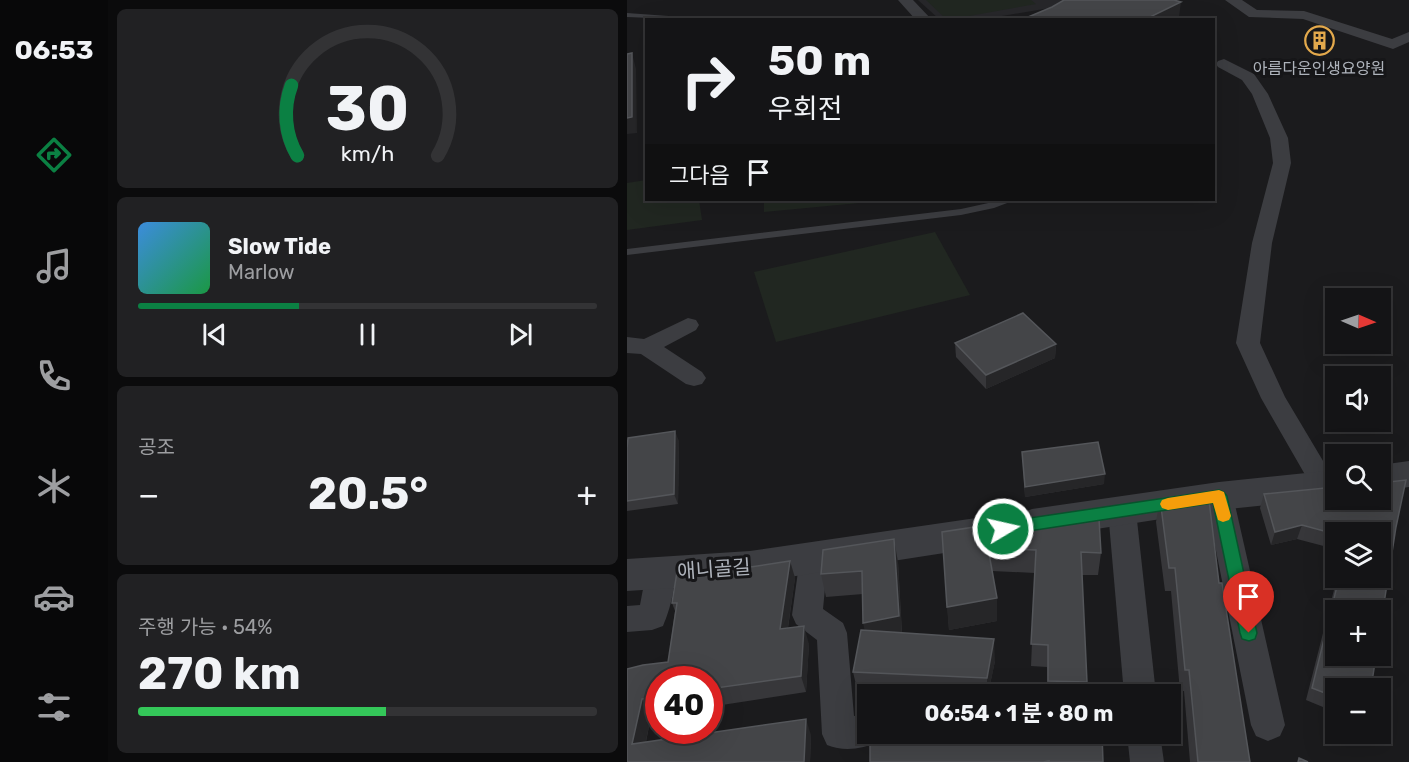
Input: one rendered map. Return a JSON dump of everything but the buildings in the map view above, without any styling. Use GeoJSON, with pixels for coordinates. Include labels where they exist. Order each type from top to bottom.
{"type":"FeatureCollection","features":[{"type":"Feature","properties":{"kind":"street"},"geometry":{"type":"LineString","coordinates":[[906,0],[923,18]]}},
{"type":"Feature","properties":{"kind":"street"},"geometry":{"type":"LineString","coordinates":[[1232,0],[1254,14],[1304,15],[1393,44],[1409,36]]}},
{"type":"Feature","properties":{"kind":"street"},"geometry":{"type":"LineString","coordinates":[[1224,64],[1248,76],[1260,94],[1279,138],[1282,163],[1262,243],[1248,343],[1273,398],[1325,478]]}},
{"type":"Feature","properties":{"kind":"street"},"geometry":{"type":"LineString","coordinates":[[637,346],[688,325]]}},
{"type":"Feature","properties":{"kind":"street"},"geometry":{"type":"LineString","coordinates":[[637,346],[694,378]]}},
{"type":"Feature","properties":{"kind":"street"},"geometry":{"type":"LineString","coordinates":[[1391,476],[1409,474]]}},
{"type":"Feature","properties":{"kind":"street","name":"애니골길"},"geometry":{"type":"LineString","coordinates":[[644,574],[750,567],[1219,496],[1325,484]]}},
{"type":"Feature","properties":{"kind":"street"},"geometry":{"type":"LineString","coordinates":[[1219,496],[1268,725]]}},
{"type":"Feature","properties":{"kind":"street"},"geometry":{"type":"LineString","coordinates":[[1122,511],[1139,684]]}},
{"type":"Feature","properties":{"kind":"street"},"geometry":{"type":"LineString","coordinates":[[814,557],[807,615],[833,633],[840,734],[857,732]]}},
{"type":"Feature","properties":{"kind":"street"},"geometry":{"type":"LineString","coordinates":[[627,619],[652,617],[644,574]]}},
{"type":"Feature","properties":{"kind":"street"},"geometry":{"type":"LineString","coordinates":[[1145,744],[1147,762]]}},
{"type":"Feature","properties":{"kind":"lane"},"geometry":{"type":"LineString","coordinates":[[627,15],[668,18]]}},
{"type":"Feature","properties":{"kind":"lane"},"geometry":{"type":"LineString","coordinates":[[627,252],[961,212],[1007,201]]}},
{"type":"Feature","properties":{"kind":"shaded area"},"geometry":{"type":"Polygon","coordinates":[[[918,0],[1077,0],[1067,5],[991,18],[938,18],[918,0]]]}},
{"type":"Feature","properties":{"kind":"shaded area"},"geometry":{"type":"Polygon","coordinates":[[[926,0],[1031,0],[1036,4],[958,18],[945,18],[926,0]]]}},
{"type":"Feature","properties":{"kind":"shaded area"},"geometry":{"type":"Polygon","coordinates":[[[645,180],[645,201],[699,201],[702,220],[627,230],[627,183],[645,180]]]}},
{"type":"Feature","properties":{"kind":"shaded area"},"geometry":{"type":"Polygon","coordinates":[[[764,201],[880,201],[764,212],[764,201]]]}},
{"type":"Feature","properties":{"kind":"shaded area"},"geometry":{"type":"Polygon","coordinates":[[[935,232],[970,295],[776,342],[754,272],[935,232]]]}},
{"type":"Feature","properties":{"kind":"slow traffic"},"geometry":{"type":"LineString","coordinates":[[1168,504],[1219,496],[1223,516]]}},
{"type":"Feature","properties":{"kind":"place","name":"아름다운인생요양원"},"geometry":{"type":"Point","coordinates":[1319,40]}},
{"type":"Feature","properties":{"kind":"route"},"geometry":{"type":"LineString","coordinates":[[1003,529],[1219,496],[1249,633]]}}]}
